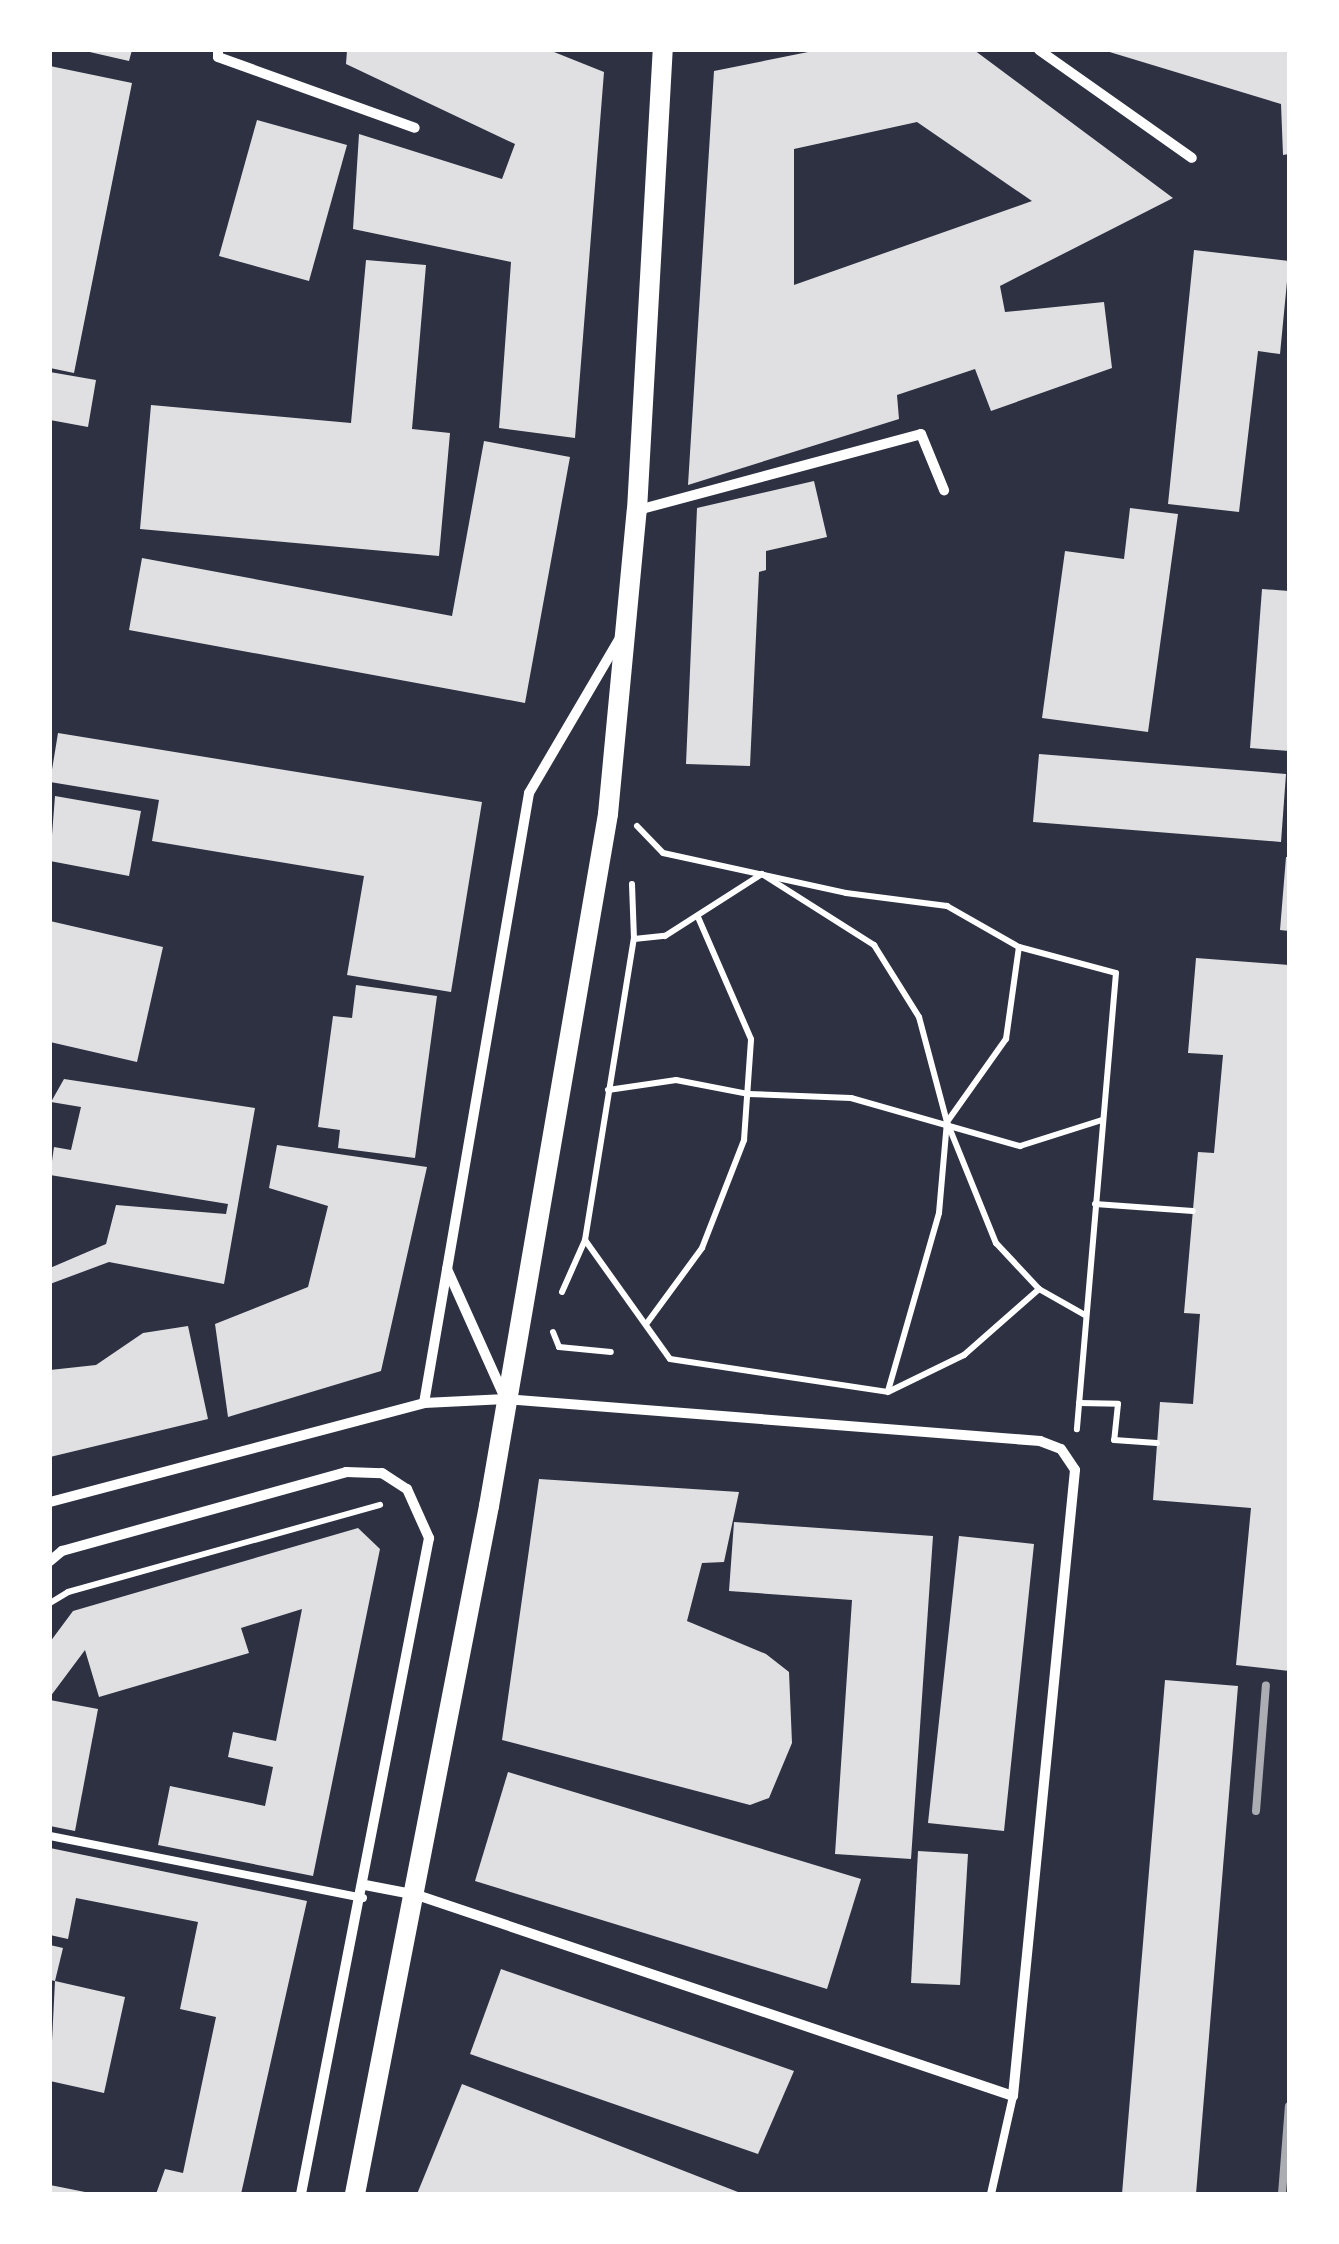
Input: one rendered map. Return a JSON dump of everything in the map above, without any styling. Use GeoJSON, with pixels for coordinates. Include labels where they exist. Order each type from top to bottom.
{"type":"FeatureCollection","features":[{"type":"Feature","properties":{"kind":"main road"},"geometry":{"type":"LineString","coordinates":[[355,2194],[417,1895],[608,814],[637,510],[662,52]]}},
{"type":"Feature","properties":{"kind":"street"},"geometry":{"type":"LineString","coordinates":[[218,50],[218,57],[415,128]]}},
{"type":"Feature","properties":{"kind":"street"},"geometry":{"type":"LineString","coordinates":[[1039,50],[1192,158]]}},
{"type":"Feature","properties":{"kind":"street"},"geometry":{"type":"LineString","coordinates":[[637,510],[921,434],[944,490]]}},
{"type":"Feature","properties":{"kind":"street"},"geometry":{"type":"LineString","coordinates":[[424,1404],[529,793],[628,624]]}},
{"type":"Feature","properties":{"kind":"street"},"geometry":{"type":"LineString","coordinates":[[447,1269],[506,1399]]}},
{"type":"Feature","properties":{"kind":"street"},"geometry":{"type":"LineString","coordinates":[[50,1502],[424,1404],[506,1399],[1040,1441],[1061,1450],[1075,1470],[1013,2096],[417,1895],[366,1885]]}},
{"type":"Feature","properties":{"kind":"street"},"geometry":{"type":"LineString","coordinates":[[50,1561],[62,1551],[346,1472],[382,1473],[407,1490],[429,1538],[366,1885],[301,2194]]}},
{"type":"Feature","properties":{"kind":"lane"},"geometry":{"type":"LineString","coordinates":[[50,1836],[363,1898]]}},
{"type":"Feature","properties":{"kind":"lane"},"geometry":{"type":"LineString","coordinates":[[991,2194],[1013,2096]]}},
{"type":"Feature","properties":{"kind":"path"},"geometry":{"type":"LineString","coordinates":[[631,839],[630,819],[663,852],[762,874],[946,906],[1019,947],[1116,973],[1075,1470]]}},
{"type":"Feature","properties":{"kind":"path"},"geometry":{"type":"LineString","coordinates":[[634,939],[664,936],[762,874]]}},
{"type":"Feature","properties":{"kind":"path"},"geometry":{"type":"LineString","coordinates":[[762,874],[874,945],[919,1017],[947,1122],[996,1243],[1039,1289],[1085,1315]]}},
{"type":"Feature","properties":{"kind":"path"},"geometry":{"type":"LineString","coordinates":[[557,1302],[585,1240],[634,939],[632,879]]}},
{"type":"Feature","properties":{"kind":"path"},"geometry":{"type":"LineString","coordinates":[[647,1324],[702,1248],[744,1140],[751,1039],[698,917]]}},
{"type":"Feature","properties":{"kind":"path"},"geometry":{"type":"LineString","coordinates":[[888,1392],[939,1214],[947,1122],[1006,1039],[1019,947]]}},
{"type":"Feature","properties":{"kind":"path"},"geometry":{"type":"LineString","coordinates":[[608,1090],[676,1080],[748,1094],[851,1098],[947,1122],[1020,1146],[1103,1119]]}},
{"type":"Feature","properties":{"kind":"path"},"geometry":{"type":"LineString","coordinates":[[1095,1204],[1192,1211]]}},
{"type":"Feature","properties":{"kind":"path"},"geometry":{"type":"LineString","coordinates":[[585,1240],[670,1358],[888,1392],[964,1355],[1039,1289]]}},
{"type":"Feature","properties":{"kind":"path"},"geometry":{"type":"LineString","coordinates":[[554,1315],[551,1328],[559,1347],[611,1352]]}},
{"type":"Feature","properties":{"kind":"path"},"geometry":{"type":"LineString","coordinates":[[1080,1403],[1118,1404],[1114,1440],[1157,1443]]}},
{"type":"Feature","properties":{"kind":"path"},"geometry":{"type":"LineString","coordinates":[[50,1603],[68,1592],[370,1510],[407,1490]]}},
{"type":"Feature","properties":{"kind":"building"},"geometry":{"type":"Polygon","coordinates":[[[81,50],[132,50],[129,61],[81,50]]]}},
{"type":"Feature","properties":{"kind":"building"},"geometry":{"type":"Polygon","coordinates":[[[347,50],[549,50],[604,72],[575,438],[499,428],[511,262],[353,229],[359,134],[502,179],[515,144],[346,64],[347,50]]]}},
{"type":"Feature","properties":{"kind":"building"},"geometry":{"type":"Polygon","coordinates":[[[818,50],[974,50],[1173,198],[1000,286],[1005,312],[1104,302],[1112,368],[991,411],[975,369],[897,395],[899,419],[688,485],[714,71],[818,50]],[[917,122],[794,149],[794,285],[1032,201],[917,122]]]}},
{"type":"Feature","properties":{"kind":"building"},"geometry":{"type":"Polygon","coordinates":[[[1103,50],[1289,50],[1289,154],[1283,155],[1281,104],[1103,50]]]}},
{"type":"Feature","properties":{"kind":"building"},"geometry":{"type":"Polygon","coordinates":[[[50,66],[132,83],[74,373],[50,368],[50,66]]]}},
{"type":"Feature","properties":{"kind":"building"},"geometry":{"type":"Polygon","coordinates":[[[257,120],[347,145],[309,281],[219,256],[257,120]]]}},
{"type":"Feature","properties":{"kind":"building"},"geometry":{"type":"Polygon","coordinates":[[[1194,250],[1289,261],[1280,354],[1258,351],[1239,512],[1168,504],[1194,250]]]}},
{"type":"Feature","properties":{"kind":"building"},"geometry":{"type":"Polygon","coordinates":[[[366,260],[426,265],[412,429],[450,433],[439,556],[140,529],[151,405],[351,423],[366,260]]]}},
{"type":"Feature","properties":{"kind":"building"},"geometry":{"type":"Polygon","coordinates":[[[50,372],[96,380],[88,427],[50,420],[50,372]]]}},
{"type":"Feature","properties":{"kind":"building"},"geometry":{"type":"Polygon","coordinates":[[[484,441],[570,457],[525,703],[129,630],[142,558],[452,616],[484,441]]]}},
{"type":"Feature","properties":{"kind":"building"},"geometry":{"type":"Polygon","coordinates":[[[814,481],[827,537],[766,551],[766,570],[759,572],[750,766],[686,764],[697,508],[814,481]]]}},
{"type":"Feature","properties":{"kind":"building"},"geometry":{"type":"Polygon","coordinates":[[[1130,508],[1178,514],[1148,732],[1042,718],[1065,551],[1124,559],[1130,508]]]}},
{"type":"Feature","properties":{"kind":"building"},"geometry":{"type":"Polygon","coordinates":[[[1262,589],[1289,591],[1289,751],[1250,748],[1262,589]]]}},
{"type":"Feature","properties":{"kind":"building"},"geometry":{"type":"Polygon","coordinates":[[[58,733],[482,802],[451,992],[347,975],[364,876],[152,841],[159,800],[50,782],[58,733]]]}},
{"type":"Feature","properties":{"kind":"building"},"geometry":{"type":"Polygon","coordinates":[[[1039,754],[1286,774],[1281,842],[1033,822],[1039,754]]]}},
{"type":"Feature","properties":{"kind":"building"},"geometry":{"type":"Polygon","coordinates":[[[55,796],[141,811],[129,876],[50,861],[55,796]]]}},
{"type":"Feature","properties":{"kind":"building"},"geometry":{"type":"Polygon","coordinates":[[[1289,857],[1289,931],[1280,930],[1289,857]]]}},
{"type":"Feature","properties":{"kind":"building"},"geometry":{"type":"Polygon","coordinates":[[[50,921],[163,947],[137,1062],[50,1042],[50,921]]]}},
{"type":"Feature","properties":{"kind":"building"},"geometry":{"type":"Polygon","coordinates":[[[1196,958],[1289,965],[1289,1671],[1236,1665],[1251,1508],[1153,1500],[1160,1402],[1193,1404],[1200,1314],[1184,1313],[1198,1152],[1214,1153],[1223,1055],[1188,1053],[1196,958]]]}},
{"type":"Feature","properties":{"kind":"building"},"geometry":{"type":"Polygon","coordinates":[[[356,985],[437,996],[415,1158],[338,1148],[340,1130],[318,1127],[333,1016],[352,1018],[356,985]]]}},
{"type":"Feature","properties":{"kind":"building"},"geometry":{"type":"Polygon","coordinates":[[[64,1079],[255,1108],[224,1284],[109,1262],[50,1284],[50,1268],[106,1244],[116,1205],[226,1214],[228,1204],[50,1175],[54,1147],[71,1150],[81,1107],[51,1102],[64,1079]]]}},
{"type":"Feature","properties":{"kind":"building"},"geometry":{"type":"Polygon","coordinates":[[[277,1145],[427,1167],[381,1371],[228,1417],[215,1324],[308,1287],[328,1206],[269,1188],[277,1145]]]}},
{"type":"Feature","properties":{"kind":"building"},"geometry":{"type":"Polygon","coordinates":[[[188,1326],[208,1419],[50,1457],[50,1370],[96,1365],[143,1333],[188,1326]]]}},
{"type":"Feature","properties":{"kind":"building"},"geometry":{"type":"Polygon","coordinates":[[[539,1479],[739,1492],[724,1562],[702,1563],[687,1621],[766,1654],[789,1672],[792,1743],[769,1798],[750,1805],[502,1740],[539,1479]]]}},
{"type":"Feature","properties":{"kind":"building"},"geometry":{"type":"Polygon","coordinates":[[[734,1522],[933,1536],[911,1859],[835,1854],[852,1600],[729,1591],[734,1522]]]}},
{"type":"Feature","properties":{"kind":"building"},"geometry":{"type":"Polygon","coordinates":[[[358,1528],[380,1549],[313,1876],[158,1845],[170,1786],[265,1806],[273,1767],[228,1757],[233,1732],[276,1741],[302,1609],[241,1628],[249,1653],[99,1697],[85,1650],[50,1697],[50,1642],[73,1611],[358,1528]]]}},
{"type":"Feature","properties":{"kind":"building"},"geometry":{"type":"Polygon","coordinates":[[[959,1536],[1034,1544],[1004,1831],[928,1823],[959,1536]]]}},
{"type":"Feature","properties":{"kind":"building"},"geometry":{"type":"Polygon","coordinates":[[[1165,1680],[1238,1686],[1196,2194],[1122,2194],[1165,1680]]]}},
{"type":"Feature","properties":{"kind":"building"},"geometry":{"type":"Polygon","coordinates":[[[50,1700],[98,1709],[75,1831],[50,1826],[50,1700]]]}},
{"type":"Feature","properties":{"kind":"building"},"geometry":{"type":"Polygon","coordinates":[[[508,1772],[861,1879],[827,1989],[475,1881],[508,1772]]]}},
{"type":"Feature","properties":{"kind":"building"},"geometry":{"type":"Polygon","coordinates":[[[50,1848],[307,1901],[241,2194],[156,2194],[165,2169],[183,2173],[216,2017],[180,2009],[198,1922],[76,1898],[68,1939],[50,1935],[50,1848]]]}},
{"type":"Feature","properties":{"kind":"building"},"geometry":{"type":"Polygon","coordinates":[[[918,1851],[968,1854],[960,1985],[911,1983],[918,1851]]]}},
{"type":"Feature","properties":{"kind":"building"},"geometry":{"type":"Polygon","coordinates":[[[50,1945],[63,1948],[55,1981],[50,1980],[50,1945]]]}},
{"type":"Feature","properties":{"kind":"building"},"geometry":{"type":"Polygon","coordinates":[[[501,1969],[794,2071],[758,2154],[470,2054],[501,1969]]]}},
{"type":"Feature","properties":{"kind":"building"},"geometry":{"type":"Polygon","coordinates":[[[55,1981],[125,1997],[104,2093],[50,2081],[55,1981]]]}},
{"type":"Feature","properties":{"kind":"building"},"geometry":{"type":"Polygon","coordinates":[[[462,2084],[743,2194],[417,2194],[462,2084]]]}},
{"type":"Feature","properties":{"kind":"building"},"geometry":{"type":"Polygon","coordinates":[[[50,2185],[85,2192],[50,2194],[50,2185]]]}},
{"type":"Feature","properties":{"kind":"railway"},"geometry":{"type":"LineString","coordinates":[[1256,1811],[1266,1685]]}},
{"type":"Feature","properties":{"kind":"railway"},"geometry":{"type":"LineString","coordinates":[[1282,2194],[1289,2106]]}}]}
